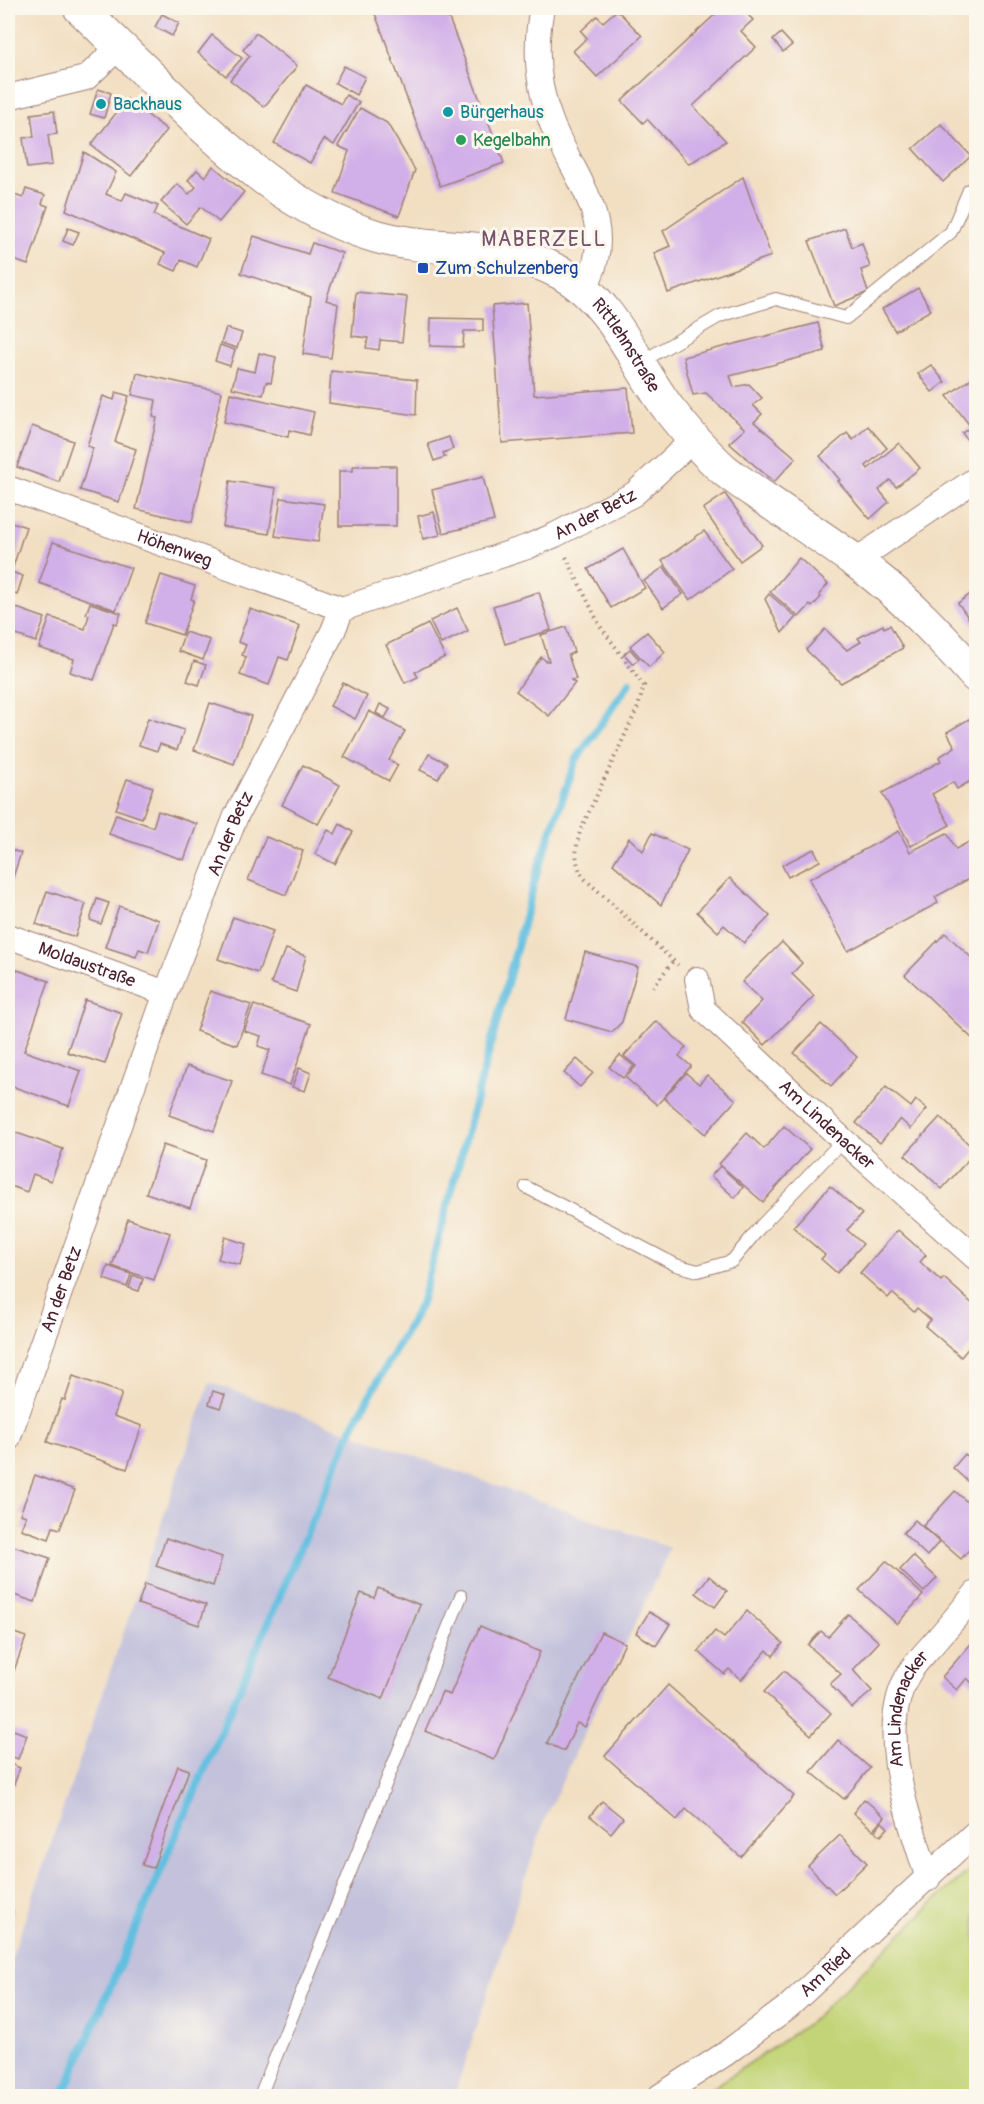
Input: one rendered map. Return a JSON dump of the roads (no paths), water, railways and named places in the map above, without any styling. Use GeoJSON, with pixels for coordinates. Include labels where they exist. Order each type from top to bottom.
{"type":"FeatureCollection","features":[{"type":"Feature","properties":{"kind":"street","name":"Rittlehnstraße"},"geometry":{"type":"LineString","coordinates":[[80,8],[207,131],[249,168],[280,191],[312,210],[353,228],[395,241],[497,251],[522,257],[563,274],[584,289],[605,311],[668,408],[693,440],[724,470],[855,561],[893,591],[939,633],[976,676]]}},
{"type":"Feature","properties":{"kind":"street"},"geometry":{"type":"LineString","coordinates":[[542,8],[537,33],[537,61],[541,88],[552,123],[594,211],[599,231],[598,253],[592,275],[584,289]]}},
{"type":"Feature","properties":{"kind":"street"},"geometry":{"type":"LineString","coordinates":[[8,96],[86,78],[120,46]]}},
{"type":"Feature","properties":{"kind":"street","name":"An der Betz"},"geometry":{"type":"LineString","coordinates":[[8,1439],[16,1389],[166,993],[236,816],[333,631],[342,609],[555,535],[634,494],[693,440]]}},
{"type":"Feature","properties":{"kind":"street"},"geometry":{"type":"LineString","coordinates":[[855,561],[976,479]]}},
{"type":"Feature","properties":{"kind":"street","name":"Höhenweg"},"geometry":{"type":"LineString","coordinates":[[8,488],[342,609]]}},
{"type":"Feature","properties":{"kind":"street","name":"Moldaustraße"},"geometry":{"type":"LineString","coordinates":[[8,936],[166,993]]}},
{"type":"Feature","properties":{"kind":"street","name":"Am Lindenacker"},"geometry":{"type":"LineString","coordinates":[[697,979],[703,1009],[843,1140],[976,1258]]}},
{"type":"Feature","properties":{"kind":"street","name":"Am Lindenacker"},"geometry":{"type":"LineString","coordinates":[[928,1879],[899,1777],[895,1750],[895,1723],[900,1696],[910,1671],[976,1593]]}},
{"type":"Feature","properties":{"kind":"street","name":"Am Ried"},"geometry":{"type":"LineString","coordinates":[[660,2097],[725,2054],[789,2006],[976,1832]]}},
{"type":"Feature","properties":{"kind":"lane"},"geometry":{"type":"LineString","coordinates":[[640,363],[720,316],[776,298],[846,318],[951,232],[969,190]]}},
{"type":"Feature","properties":{"kind":"lane"},"geometry":{"type":"LineString","coordinates":[[526,1187],[676,1265],[698,1271],[732,1261],[761,1226],[843,1140]]}},
{"type":"Feature","properties":{"kind":"lane"},"geometry":{"type":"LineString","coordinates":[[260,2097],[461,1596]]}},
{"type":"Feature","properties":{"kind":"waterway"},"geometry":{"type":"LineString","coordinates":[[63,2096],[355,1422],[421,1304],[537,872],[576,760],[630,682]]}},
{"type":"Feature","properties":{"kind":"place","name":"Backhaus"},"geometry":{"type":"Point","coordinates":[101,104]}},
{"type":"Feature","properties":{"kind":"place","name":"Bürgerhaus"},"geometry":{"type":"Point","coordinates":[448,112]}},
{"type":"Feature","properties":{"kind":"place","name":"Kegelbahn"},"geometry":{"type":"Point","coordinates":[461,140]}},
{"type":"Feature","properties":{"kind":"place","name":"Zum Schulzenberg"},"geometry":{"type":"Point","coordinates":[423,268]}},
{"type":"Feature","properties":{"kind":"district","name":"MABERZELL"},"geometry":{"type":"Point","coordinates":[544,239]}}]}
